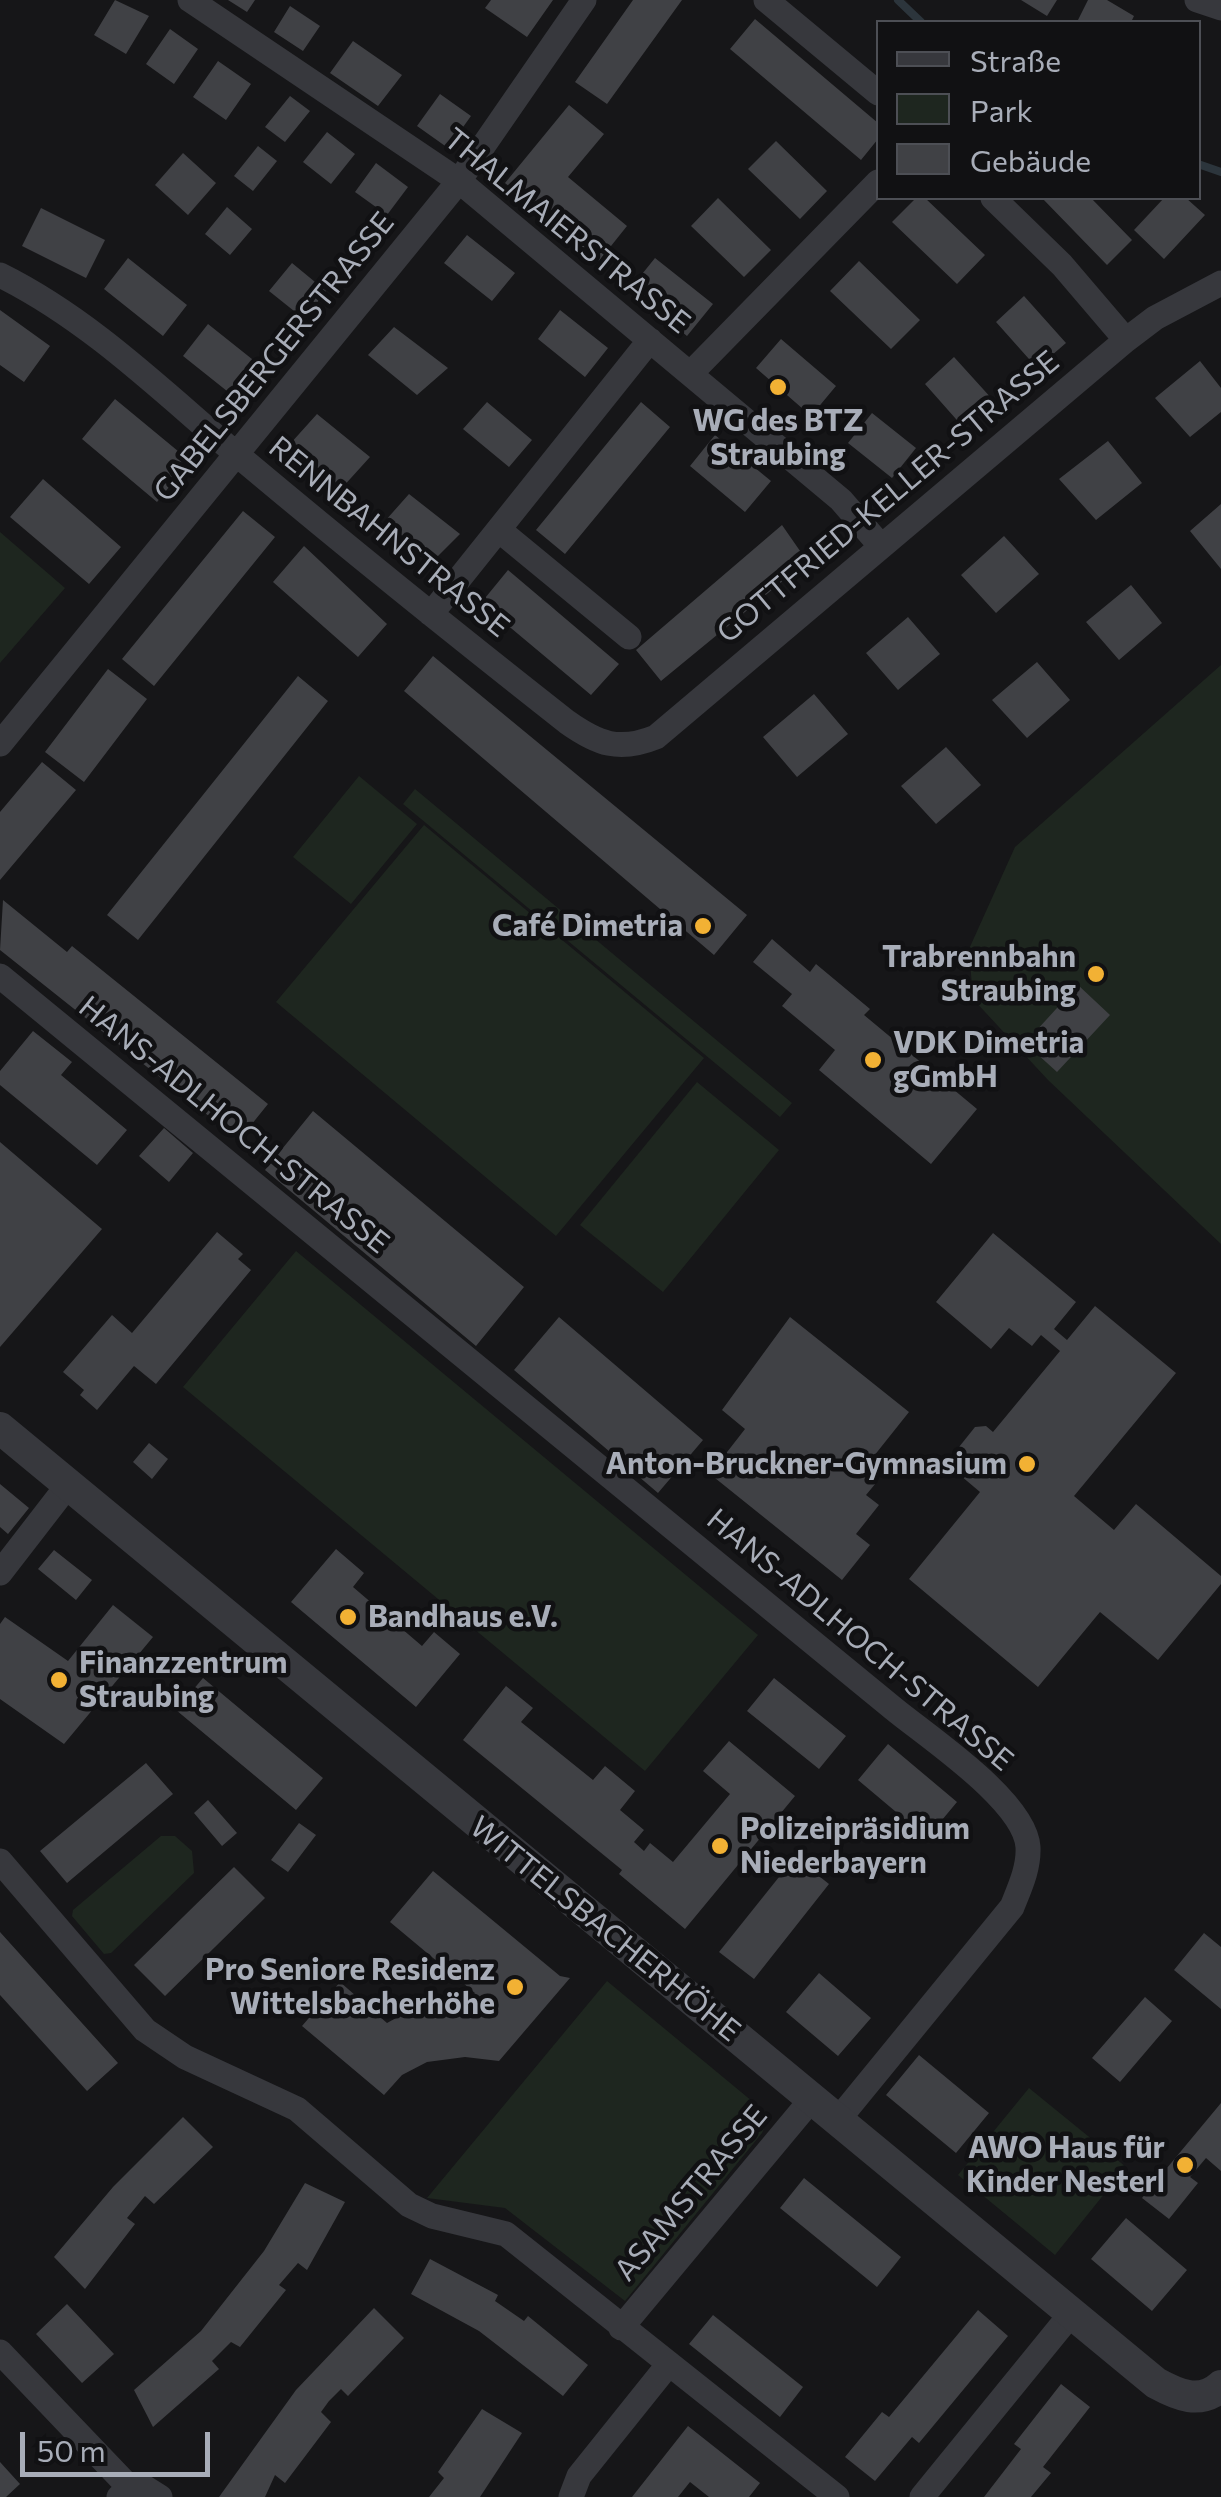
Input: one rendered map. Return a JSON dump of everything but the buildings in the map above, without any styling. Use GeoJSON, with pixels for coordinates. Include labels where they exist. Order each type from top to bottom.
{"type":"FeatureCollection","features":[{"type":"Feature","properties":{"kind":"street","name":"THALMAIERSTRASSE"},"geometry":{"type":"LineString","coordinates":[[190,0],[459,181],[842,500],[879,544]]}},
{"type":"Feature","properties":{"kind":"street","name":"GABELSBERGERSTRASSE"},"geometry":{"type":"LineString","coordinates":[[0,744],[459,181],[584,0]]}},
{"type":"Feature","properties":{"kind":"street"},"geometry":{"type":"LineString","coordinates":[[766,0],[876,91]]}},
{"type":"Feature","properties":{"kind":"street"},"geometry":{"type":"LineString","coordinates":[[1197,0],[1221,8]]}},
{"type":"Feature","properties":{"kind":"street"},"geometry":{"type":"LineString","coordinates":[[691,373],[876,184]]}},
{"type":"Feature","properties":{"kind":"street"},"geometry":{"type":"LineString","coordinates":[[995,200],[1062,265],[1126,340]]}},
{"type":"Feature","properties":{"kind":"street","name":"RENNBAHNSTRASSE"},"geometry":{"type":"LineString","coordinates":[[0,274],[42,296],[95,334],[431,614],[595,742]]}},
{"type":"Feature","properties":{"kind":"street","name":"GOTTFRIED-KELLER-STRASSE"},"geometry":{"type":"LineString","coordinates":[[595,742],[615,746],[656,737],[879,544],[1126,340],[1155,318],[1221,284]]}},
{"type":"Feature","properties":{"kind":"street"},"geometry":{"type":"LineString","coordinates":[[431,614],[650,340]]}},
{"type":"Feature","properties":{"kind":"street"},"geometry":{"type":"LineString","coordinates":[[499,530],[629,637]]}},
{"type":"Feature","properties":{"kind":"street","name":"HANS-ADLHOCH-STRASSE"},"geometry":{"type":"LineString","coordinates":[[0,976],[909,1721],[1000,1797],[1018,1818],[1028,1842],[1027,1867],[1012,1907],[837,2120]]}},
{"type":"Feature","properties":{"kind":"street","name":"WITTELSBACHERHÖHE"},"geometry":{"type":"LineString","coordinates":[[0,1428],[1071,2314],[1174,2392],[1204,2396],[1221,2386]]}},
{"type":"Feature","properties":{"kind":"street"},"geometry":{"type":"LineString","coordinates":[[0,1573],[68,1485]]}},
{"type":"Feature","properties":{"kind":"street","name":"ASAMSTRASSE"},"geometry":{"type":"LineString","coordinates":[[0,1861],[146,2030],[185,2057],[297,2109],[409,2204],[432,2216],[506,2234],[837,2497]]}},
{"type":"Feature","properties":{"kind":"street","name":"ASAMSTRASSE"},"geometry":{"type":"LineString","coordinates":[[621,2328],[811,2100]]}},
{"type":"Feature","properties":{"kind":"street"},"geometry":{"type":"LineString","coordinates":[[922,2497],[1071,2314]]}},
{"type":"Feature","properties":{"kind":"street"},"geometry":{"type":"LineString","coordinates":[[0,2352],[124,2492],[147,2486],[160,2497]]}},
{"type":"Feature","properties":{"kind":"street"},"geometry":{"type":"LineString","coordinates":[[571,2497],[579,2476],[668,2365]]}},
{"type":"Feature","properties":{"kind":"green space"},"geometry":{"type":"Polygon","coordinates":[[[0,532],[65,588],[0,663],[0,532]]]}},
{"type":"Feature","properties":{"kind":"green space","name":"Trabrennbahn Straubing"},"geometry":{"type":"Polygon","coordinates":[[[1221,665],[1221,1244],[1048,1080],[973,999],[969,949],[1015,847],[1221,665]]]}},
{"type":"Feature","properties":{"kind":"green space"},"geometry":{"type":"Polygon","coordinates":[[[359,776],[417,824],[351,904],[293,857],[359,776]]]}},
{"type":"Feature","properties":{"kind":"green space"},"geometry":{"type":"Polygon","coordinates":[[[415,789],[792,1103],[780,1117],[403,804],[415,789]]]}},
{"type":"Feature","properties":{"kind":"green space"},"geometry":{"type":"Polygon","coordinates":[[[424,825],[704,1058],[556,1236],[276,1002],[424,825]]]}},
{"type":"Feature","properties":{"kind":"green space"},"geometry":{"type":"Polygon","coordinates":[[[697,1082],[779,1150],[663,1292],[580,1225],[697,1082]]]}},
{"type":"Feature","properties":{"kind":"green space"},"geometry":{"type":"Polygon","coordinates":[[[296,1251],[758,1635],[645,1771],[183,1387],[296,1251]]]}},
{"type":"Feature","properties":{"kind":"green space"},"geometry":{"type":"Polygon","coordinates":[[[161,1836],[175,1836],[192,1851],[194,1873],[111,1953],[104,1954],[72,1916],[73,1910],[161,1836]]]}},
{"type":"Feature","properties":{"kind":"green space"},"geometry":{"type":"Polygon","coordinates":[[[607,1981],[770,2116],[762,2133],[625,2301],[505,2208],[427,2198],[607,1981]]]}},
{"type":"Feature","properties":{"kind":"green space"},"geometry":{"type":"Polygon","coordinates":[[[1029,2088],[1126,2167],[1055,2255],[958,2175],[1029,2088]]]}},
{"type":"Feature","properties":{"kind":"waterway"},"geometry":{"type":"LineString","coordinates":[[898,0],[919,20]]}},
{"type":"Feature","properties":{"kind":"waterway"},"geometry":{"type":"LineString","coordinates":[[1201,165],[1221,172]]}},
{"type":"Feature","properties":{"kind":"place","name":"WG des BTZ Straubing"},"geometry":{"type":"Point","coordinates":[778,387]}},
{"type":"Feature","properties":{"kind":"place","name":"Café Dimetria"},"geometry":{"type":"Point","coordinates":[703,926]}},
{"type":"Feature","properties":{"kind":"place","name":"Trabrennbahn Straubing"},"geometry":{"type":"Point","coordinates":[1096,974]}},
{"type":"Feature","properties":{"kind":"place","name":"VDK Dimetria gGmbH"},"geometry":{"type":"Point","coordinates":[873,1060]}},
{"type":"Feature","properties":{"kind":"place","name":"Anton-Bruckner-Gymnasium"},"geometry":{"type":"Point","coordinates":[1027,1464]}},
{"type":"Feature","properties":{"kind":"place","name":"Bandhaus e.V."},"geometry":{"type":"Point","coordinates":[348,1617]}},
{"type":"Feature","properties":{"kind":"place","name":"Finanzzentrum Straubing"},"geometry":{"type":"Point","coordinates":[59,1680]}},
{"type":"Feature","properties":{"kind":"place","name":"Polizeipräsidium Niederbayern"},"geometry":{"type":"Point","coordinates":[720,1846]}},
{"type":"Feature","properties":{"kind":"place","name":"Pro Seniore Residenz Wittelsbacherhöhe"},"geometry":{"type":"Point","coordinates":[515,1987]}},
{"type":"Feature","properties":{"kind":"place","name":"AWO Haus für Kinder Nesterl"},"geometry":{"type":"Point","coordinates":[1185,2165]}}]}
